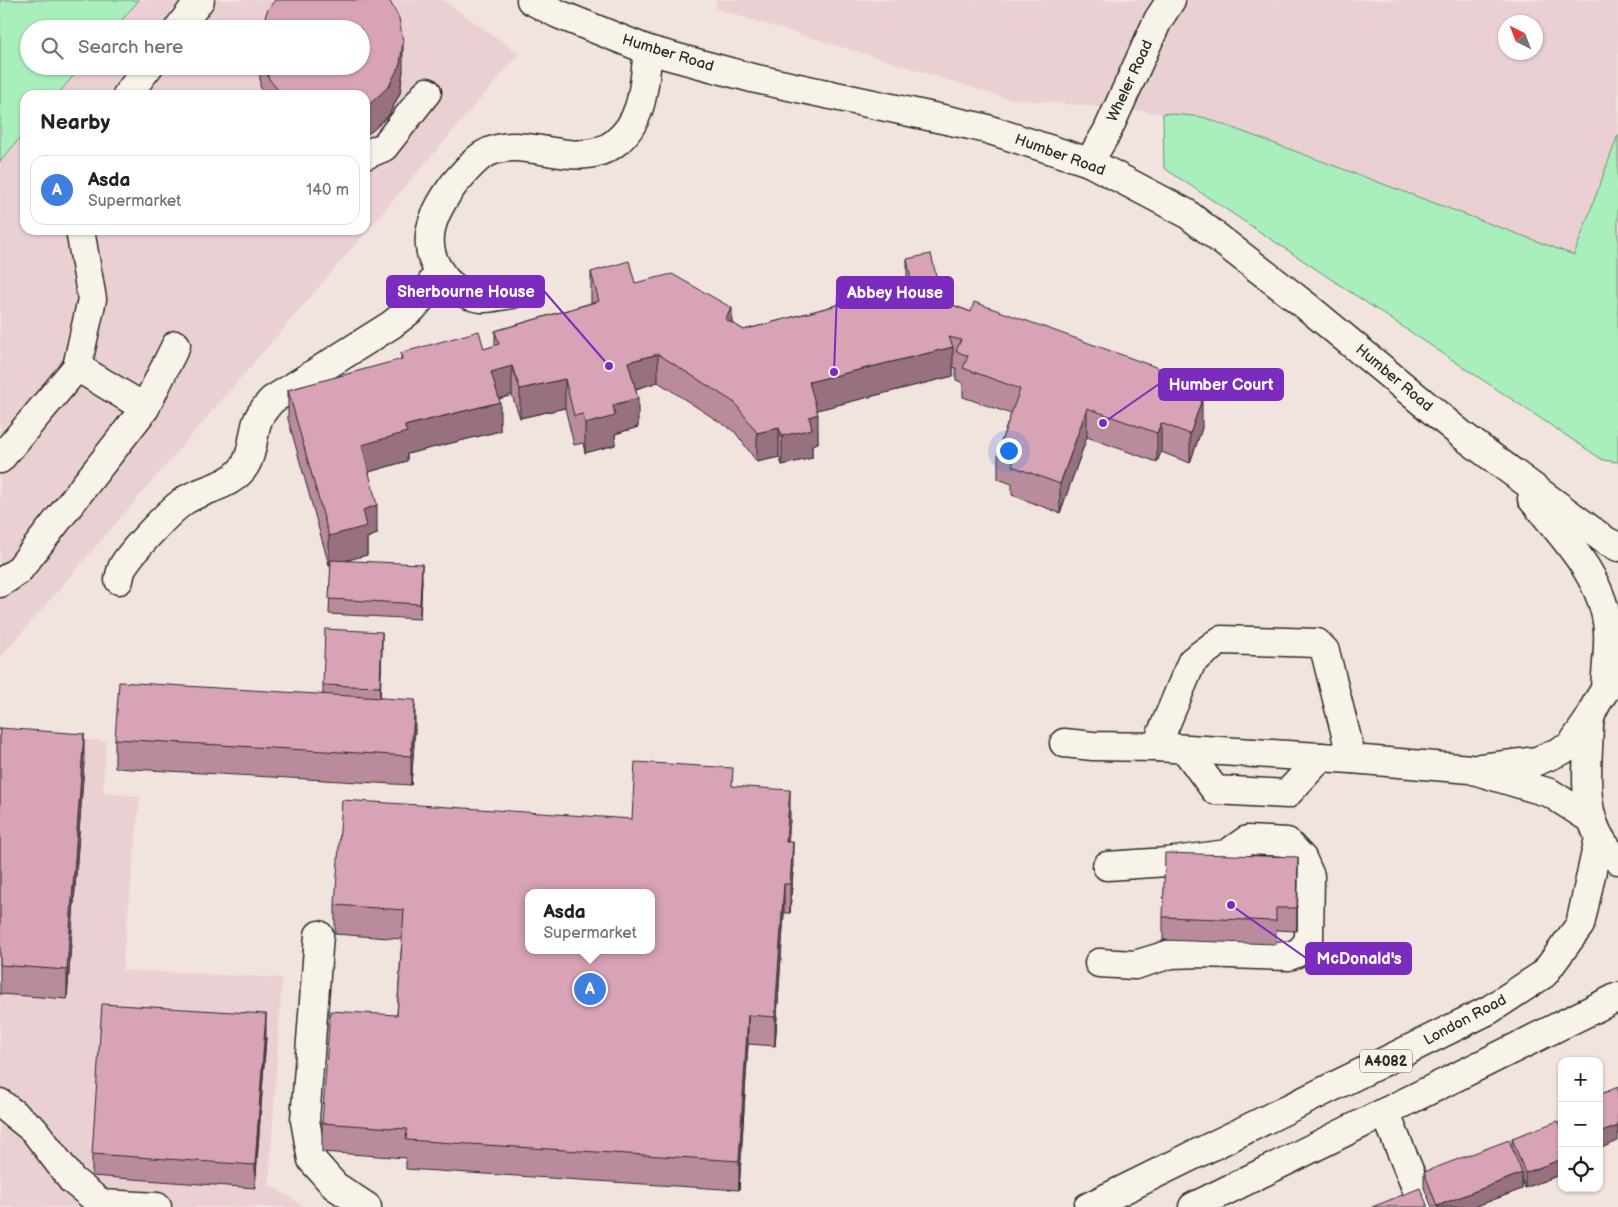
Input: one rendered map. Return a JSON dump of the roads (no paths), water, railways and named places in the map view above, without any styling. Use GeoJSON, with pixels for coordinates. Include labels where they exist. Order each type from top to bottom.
{"type":"FeatureCollection","features":[{"type":"Feature","properties":{"kind":"main road"},"geometry":{"type":"LineString","coordinates":[[185,20],[200,0]]}},
{"type":"Feature","properties":{"kind":"main road","name":"Humber Road"},"geometry":{"type":"LineString","coordinates":[[531,0],[558,14],[648,50],[752,78],[984,128],[1089,162],[1186,213],[1305,305],[1462,435],[1606,541],[1618,547]]}},
{"type":"Feature","properties":{"kind":"main road","name":"Wheler Road"},"geometry":{"type":"LineString","coordinates":[[1089,162],[1107,132],[1158,20],[1171,0]]}},
{"type":"Feature","properties":{"kind":"main road"},"geometry":{"type":"LineString","coordinates":[[512,294],[482,298],[466,294],[449,283],[439,271],[431,256],[430,238],[433,218],[444,198],[465,171],[484,155],[500,147],[516,147],[580,156],[600,153],[613,144],[625,135],[637,116],[648,50]]}},
{"type":"Feature","properties":{"kind":"main road"},"geometry":{"type":"LineString","coordinates":[[135,90],[144,75]]}},
{"type":"Feature","properties":{"kind":"main road"},"geometry":{"type":"LineString","coordinates":[[370,153],[384,147],[427,92]]}},
{"type":"Feature","properties":{"kind":"main road"},"geometry":{"type":"LineString","coordinates":[[0,459],[77,366],[92,299],[81,235]]}},
{"type":"Feature","properties":{"kind":"main road"},"geometry":{"type":"LineString","coordinates":[[119,580],[122,568],[132,552],[187,498],[226,483],[241,471],[250,454],[257,422],[264,409],[272,400],[391,325],[413,308],[425,294],[439,271]]}},
{"type":"Feature","properties":{"kind":"main road"},"geometry":{"type":"LineString","coordinates":[[0,584],[18,571],[145,408],[176,345]]}},
{"type":"Feature","properties":{"kind":"main road"},"geometry":{"type":"LineString","coordinates":[[77,366],[145,408]]}},
{"type":"Feature","properties":{"kind":"main road","name":"Humber Road"},"geometry":{"type":"LineString","coordinates":[[1509,470],[1580,558],[1598,592],[1605,613],[1608,632],[1612,682]]}},
{"type":"Feature","properties":{"kind":"main road"},"geometry":{"type":"LineString","coordinates":[[1156,747],[1192,661],[1221,640],[1317,643],[1325,651],[1352,759]]}},
{"type":"Feature","properties":{"kind":"main road"},"geometry":{"type":"LineString","coordinates":[[1064,743],[1321,757],[1470,769],[1537,761],[1570,746],[1612,682]]}},
{"type":"Feature","properties":{"kind":"main road"},"geometry":{"type":"LineString","coordinates":[[1590,718],[1586,790],[1595,829]]}},
{"type":"Feature","properties":{"kind":"main road"},"geometry":{"type":"LineString","coordinates":[[1185,749],[1215,790],[1287,794],[1321,757]]}},
{"type":"Feature","properties":{"kind":"main road"},"geometry":{"type":"LineString","coordinates":[[1470,769],[1550,793],[1595,829],[1618,860]]}},
{"type":"Feature","properties":{"kind":"main road","name":"London Road"},"geometry":{"type":"LineString","coordinates":[[1088,1207],[1488,1010],[1544,974],[1580,925],[1595,829]]}},
{"type":"Feature","properties":{"kind":"main road"},"geometry":{"type":"LineString","coordinates":[[1099,963],[1135,964],[1171,954],[1202,953],[1289,956],[1298,954],[1305,947],[1309,939],[1309,870],[1296,850],[1287,842],[1247,840],[1238,860],[1107,866]]}},
{"type":"Feature","properties":{"kind":"main road"},"geometry":{"type":"LineString","coordinates":[[1280,868],[1292,863],[1301,864],[1309,870]]}},
{"type":"Feature","properties":{"kind":"main road"},"geometry":{"type":"LineString","coordinates":[[319,935],[305,1120],[312,1160],[335,1186],[367,1207]]}},
{"type":"Feature","properties":{"kind":"main road"},"geometry":{"type":"LineString","coordinates":[[1193,1207],[1618,997]]}},
{"type":"Feature","properties":{"kind":"main road"},"geometry":{"type":"LineString","coordinates":[[0,1103],[34,1130],[72,1180],[102,1204],[157,1207]]}},
{"type":"Feature","properties":{"kind":"main road"},"geometry":{"type":"LineString","coordinates":[[1385,1112],[1424,1207]]}},
{"type":"Feature","properties":{"kind":"place","name":"Sherbourne House"},"geometry":{"type":"Point","coordinates":[609,366]}},
{"type":"Feature","properties":{"kind":"place","name":"Abbey House"},"geometry":{"type":"Point","coordinates":[834,372]}},
{"type":"Feature","properties":{"kind":"place","name":"Humber Court"},"geometry":{"type":"Point","coordinates":[1103,423]}},
{"type":"Feature","properties":{"kind":"place","name":"McDonald's"},"geometry":{"type":"Point","coordinates":[1231,905]}},
{"type":"Feature","properties":{"kind":"place","name":"Asda"},"geometry":{"type":"Point","coordinates":[590,989]}}]}
